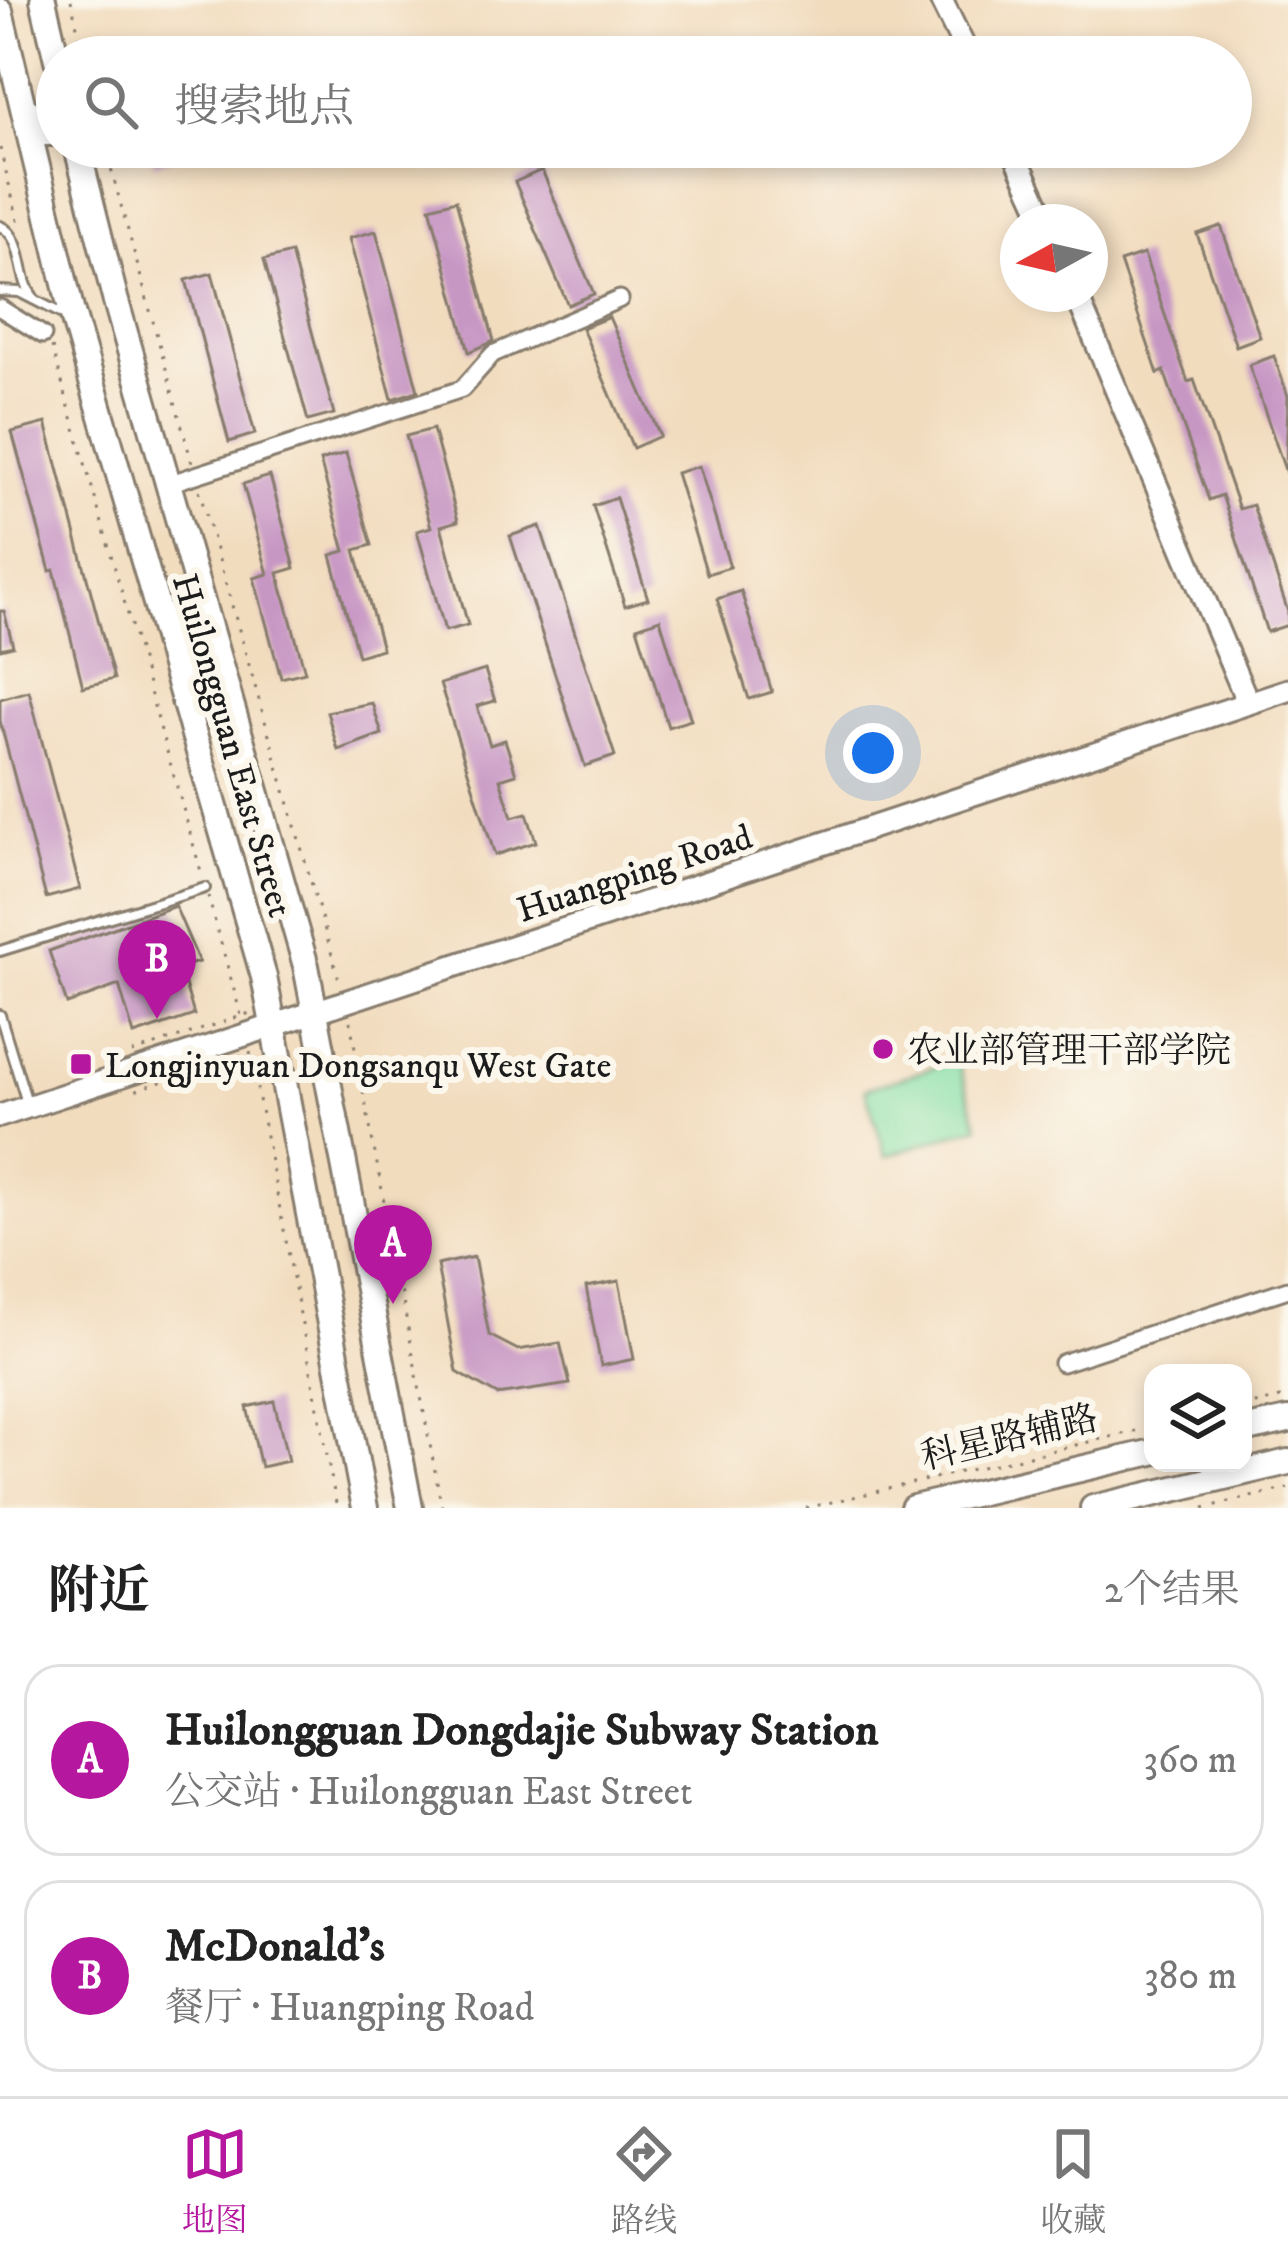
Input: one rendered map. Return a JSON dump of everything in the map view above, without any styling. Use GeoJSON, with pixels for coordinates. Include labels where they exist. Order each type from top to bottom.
{"type":"FeatureCollection","features":[{"type":"Feature","properties":{"kind":"main road"},"geometry":{"type":"LineString","coordinates":[[43,0],[51,36]]}},
{"type":"Feature","properties":{"kind":"main road"},"geometry":{"type":"LineString","coordinates":[[941,0],[959,36]]}},
{"type":"Feature","properties":{"kind":"main road","name":"Huilongguan East Street"},"geometry":{"type":"LineString","coordinates":[[0,10],[36,164]]}},
{"type":"Feature","properties":{"kind":"main road"},"geometry":{"type":"LineString","coordinates":[[8,47],[36,128]]}},
{"type":"Feature","properties":{"kind":"main road","name":"Huilongguan East Street"},"geometry":{"type":"LineString","coordinates":[[37,168],[82,349],[264,976],[365,1508]]}},
{"type":"Feature","properties":{"kind":"main road","name":"Huilongguan East Street"},"geometry":{"type":"LineString","coordinates":[[82,168],[316,1012],[410,1508]]}},
{"type":"Feature","properties":{"kind":"main road"},"geometry":{"type":"LineString","coordinates":[[1022,168],[1038,204]]}},
{"type":"Feature","properties":{"kind":"main road"},"geometry":{"type":"LineString","coordinates":[[45,202],[48,184],[58,180],[69,187],[85,239],[115,298]]}},
{"type":"Feature","properties":{"kind":"main road"},"geometry":{"type":"LineString","coordinates":[[1084,312],[1248,704]]}},
{"type":"Feature","properties":{"kind":"main road","name":"Huangping Road"},"geometry":{"type":"LineString","coordinates":[[0,1117],[1288,690]]}},
{"type":"Feature","properties":{"kind":"main road"},"geometry":{"type":"LineString","coordinates":[[1252,1428],[1288,1420]]}},
{"type":"Feature","properties":{"kind":"main road"},"geometry":{"type":"LineString","coordinates":[[913,1508],[1144,1454]]}},
{"type":"Feature","properties":{"kind":"main road"},"geometry":{"type":"LineString","coordinates":[[1093,1508],[1288,1462]]}},
{"type":"Feature","properties":{"kind":"street"},"geometry":{"type":"LineString","coordinates":[[168,484],[462,389],[494,354],[620,299]]}},
{"type":"Feature","properties":{"kind":"street"},"geometry":{"type":"LineString","coordinates":[[0,308],[46,334]]}},
{"type":"Feature","properties":{"kind":"street"},"geometry":{"type":"LineString","coordinates":[[1062,1363],[1288,1289]]}},
{"type":"Feature","properties":{"kind":"lane"},"geometry":{"type":"LineString","coordinates":[[0,226],[14,237],[25,284],[39,301]]}},
{"type":"Feature","properties":{"kind":"lane"},"geometry":{"type":"LineString","coordinates":[[0,291],[14,290],[68,320],[82,349]]}},
{"type":"Feature","properties":{"kind":"lane"},"geometry":{"type":"LineString","coordinates":[[0,951],[206,888]]}},
{"type":"Feature","properties":{"kind":"lane"},"geometry":{"type":"LineString","coordinates":[[0,1015],[28,1107]]}},
{"type":"Feature","properties":{"kind":"path"},"geometry":{"type":"LineString","coordinates":[[71,0],[79,36]]}},
{"type":"Feature","properties":{"kind":"path"},"geometry":{"type":"LineString","coordinates":[[0,148],[21,232]]}},
{"type":"Feature","properties":{"kind":"path"},"geometry":{"type":"LineString","coordinates":[[111,168],[332,951]]}},
{"type":"Feature","properties":{"kind":"path"},"geometry":{"type":"LineString","coordinates":[[46,334],[230,976]]}},
{"type":"Feature","properties":{"kind":"path"},"geometry":{"type":"LineString","coordinates":[[358,1065],[442,1508]]}},
{"type":"Feature","properties":{"kind":"path"},"geometry":{"type":"LineString","coordinates":[[256,1083],[337,1508]]}},
{"type":"Feature","properties":{"kind":"path"},"geometry":{"type":"LineString","coordinates":[[1252,1405],[1288,1396]]}},
{"type":"Feature","properties":{"kind":"path","name":"科星路辅路"},"geometry":{"type":"LineString","coordinates":[[806,1508],[1144,1429]]}},
{"type":"Feature","properties":{"kind":"path"},"geometry":{"type":"LineString","coordinates":[[1204,1508],[1288,1488]]}},
{"type":"Feature","properties":{"kind":"green space"},"geometry":{"type":"Polygon","coordinates":[[[957,1060],[979,1126],[886,1156],[865,1089],[957,1060]]]}},
{"type":"Feature","properties":{"kind":"building"},"geometry":{"type":"Polygon","coordinates":[[[542,170],[594,294],[568,305],[515,182],[542,170]]]}},
{"type":"Feature","properties":{"kind":"building"},"geometry":{"type":"Polygon","coordinates":[[[456,200],[494,341],[469,352],[430,207],[456,200]]]}},
{"type":"Feature","properties":{"kind":"building"},"geometry":{"type":"Polygon","coordinates":[[[1221,226],[1260,337],[1236,346],[1197,234],[1221,226]]]}},
{"type":"Feature","properties":{"kind":"building"},"geometry":{"type":"Polygon","coordinates":[[[376,231],[418,391],[392,399],[349,238],[376,231]]]}},
{"type":"Feature","properties":{"kind":"building"},"geometry":{"type":"Polygon","coordinates":[[[291,253],[334,414],[308,421],[264,260],[291,253]]]}},
{"type":"Feature","properties":{"kind":"building"},"geometry":{"type":"Polygon","coordinates":[[[1144,254],[1239,509],[1253,505],[1288,612],[1288,625],[1267,632],[1222,495],[1209,500],[1164,371],[1158,374],[1120,262],[1144,254]]]}},
{"type":"Feature","properties":{"kind":"building"},"geometry":{"type":"Polygon","coordinates":[[[212,273],[255,434],[229,442],[186,280],[212,273]]]}},
{"type":"Feature","properties":{"kind":"building"},"geometry":{"type":"Polygon","coordinates":[[[609,317],[660,436],[633,448],[582,328],[609,317]]]}},
{"type":"Feature","properties":{"kind":"building"},"geometry":{"type":"Polygon","coordinates":[[[1274,356],[1288,396],[1286,473],[1249,365],[1274,356]]]}},
{"type":"Feature","properties":{"kind":"building"},"geometry":{"type":"Polygon","coordinates":[[[46,423],[114,679],[83,687],[12,432],[46,423]]]}},
{"type":"Feature","properties":{"kind":"building"},"geometry":{"type":"Polygon","coordinates":[[[433,429],[458,521],[441,526],[468,625],[445,631],[417,531],[431,527],[406,436],[433,429]]]}},
{"type":"Feature","properties":{"kind":"building"},"geometry":{"type":"Polygon","coordinates":[[[346,453],[372,545],[355,550],[382,649],[358,656],[331,555],[345,551],[320,461],[346,453]]]}},
{"type":"Feature","properties":{"kind":"building"},"geometry":{"type":"Polygon","coordinates":[[[699,466],[730,567],[707,574],[676,473],[699,466]]]}},
{"type":"Feature","properties":{"kind":"building"},"geometry":{"type":"Polygon","coordinates":[[[270,476],[295,568],[278,573],[305,672],[281,678],[254,578],[268,574],[243,484],[270,476]]]}},
{"type":"Feature","properties":{"kind":"building"},"geometry":{"type":"Polygon","coordinates":[[[616,498],[648,599],[625,606],[593,506],[616,498]]]}},
{"type":"Feature","properties":{"kind":"building"},"geometry":{"type":"Polygon","coordinates":[[[540,526],[615,756],[585,766],[510,536],[540,526]]]}},
{"type":"Feature","properties":{"kind":"building"},"geometry":{"type":"Polygon","coordinates":[[[741,591],[772,692],[749,699],[717,599],[741,591]]]}},
{"type":"Feature","properties":{"kind":"building"},"geometry":{"type":"Polygon","coordinates":[[[0,611],[4,611],[13,646],[0,649],[0,611]]]}},
{"type":"Feature","properties":{"kind":"building"},"geometry":{"type":"Polygon","coordinates":[[[660,619],[691,720],[668,727],[637,627],[660,619]]]}},
{"type":"Feature","properties":{"kind":"building"},"geometry":{"type":"Polygon","coordinates":[[[485,670],[495,701],[477,706],[490,745],[505,740],[516,774],[500,779],[512,817],[527,813],[536,842],[495,855],[440,684],[485,670]]]}},
{"type":"Feature","properties":{"kind":"building"},"geometry":{"type":"Polygon","coordinates":[[[29,691],[80,889],[46,898],[0,721],[0,699],[29,691]]]}},
{"type":"Feature","properties":{"kind":"building"},"geometry":{"type":"Polygon","coordinates":[[[372,703],[382,734],[338,750],[327,712],[372,703]]]}},
{"type":"Feature","properties":{"kind":"building"},"geometry":{"type":"Polygon","coordinates":[[[175,906],[199,962],[180,967],[194,1015],[134,1035],[119,985],[67,1004],[49,951],[175,906]]]}},
{"type":"Feature","properties":{"kind":"building"},"geometry":{"type":"Polygon","coordinates":[[[474,1257],[489,1335],[518,1350],[560,1343],[570,1384],[497,1395],[457,1372],[437,1265],[474,1257]]]}},
{"type":"Feature","properties":{"kind":"building"},"geometry":{"type":"Polygon","coordinates":[[[619,1281],[634,1359],[601,1366],[586,1287],[619,1281]]]}},
{"type":"Feature","properties":{"kind":"building"},"geometry":{"type":"Polygon","coordinates":[[[274,1401],[288,1461],[261,1467],[247,1407],[274,1401]]]}},
{"type":"Feature","properties":{"kind":"place","name":"McDonald's"},"geometry":{"type":"Point","coordinates":[157,1019]}},
{"type":"Feature","properties":{"kind":"place","name":"农业部管理干部学院"},"geometry":{"type":"Point","coordinates":[883,1049]}},
{"type":"Feature","properties":{"kind":"place","name":"Longjinyuan Dongsanqu West Gate"},"geometry":{"type":"Point","coordinates":[81,1064]}},
{"type":"Feature","properties":{"kind":"place","name":"Huilongguan Dongdajie Subway Station"},"geometry":{"type":"Point","coordinates":[393,1304]}}]}
